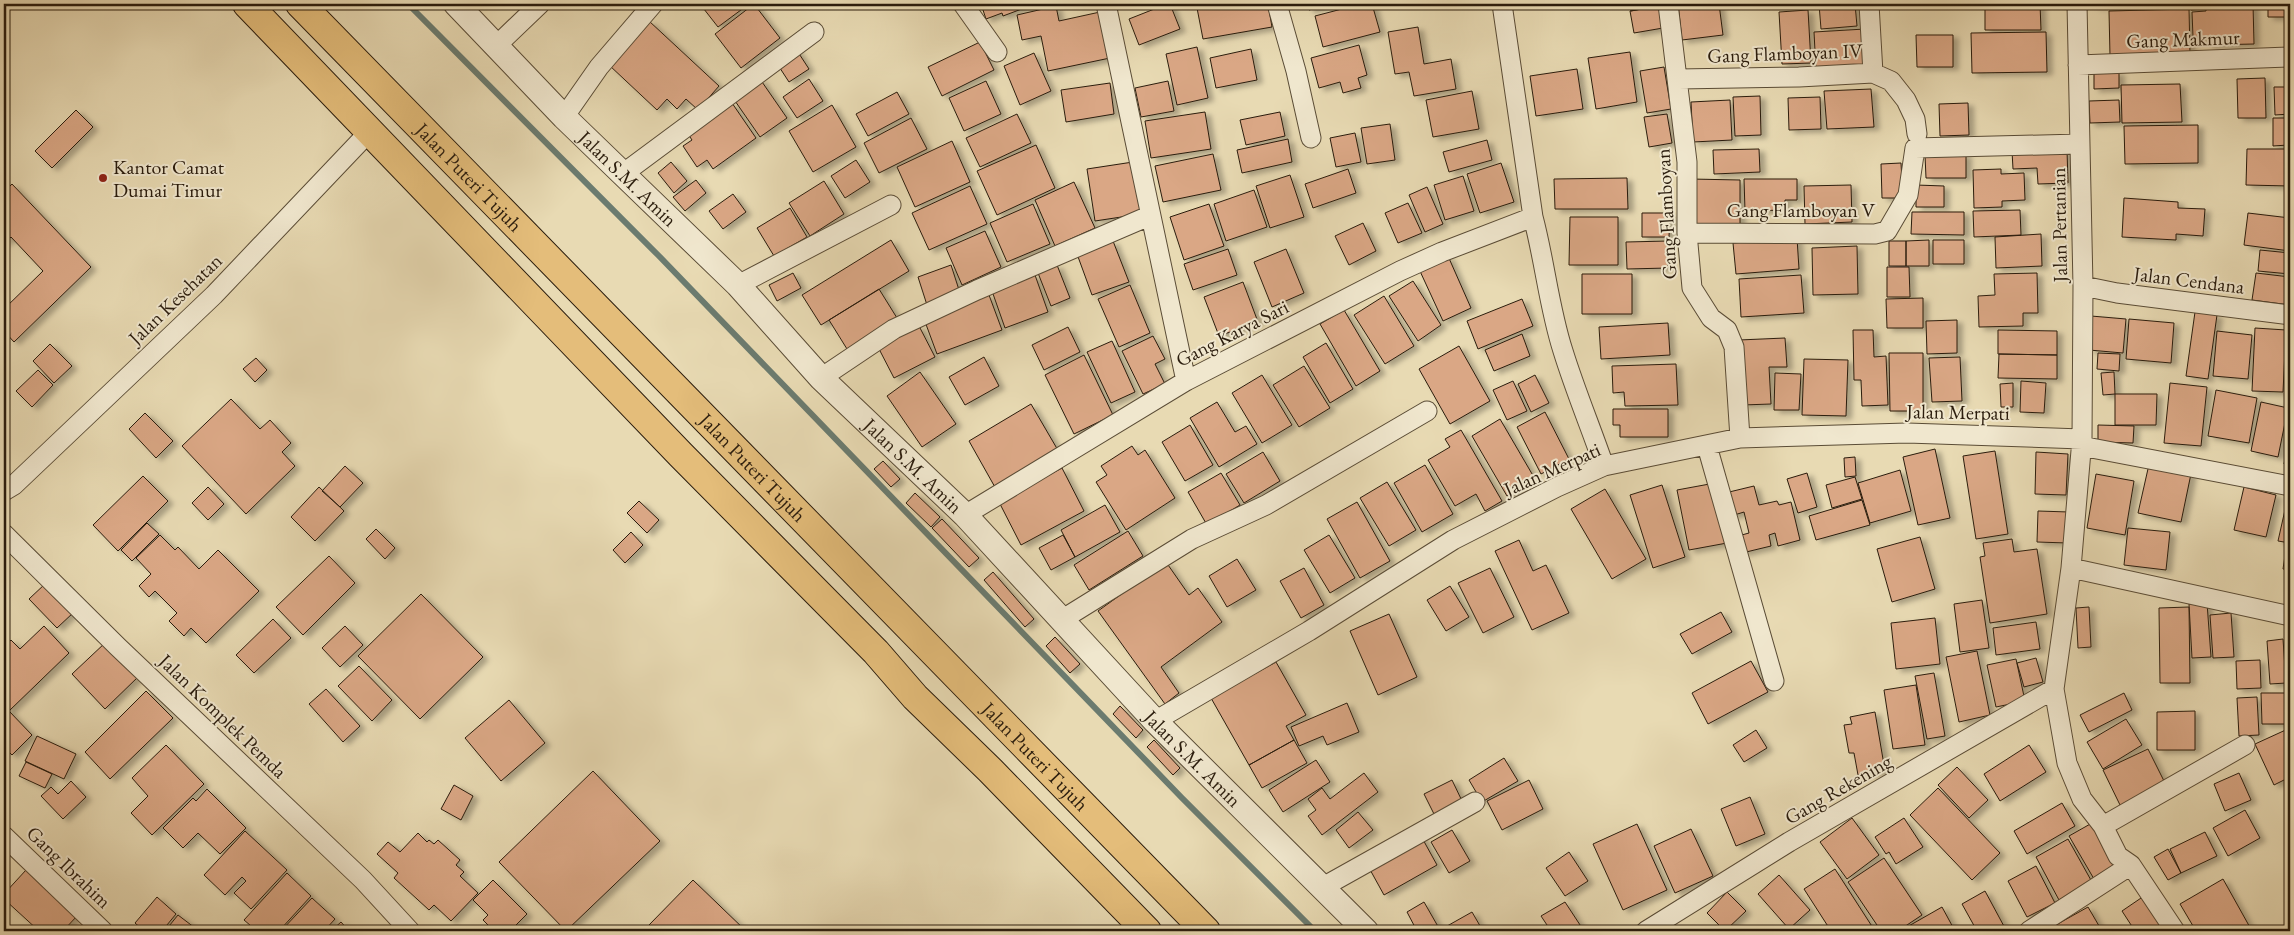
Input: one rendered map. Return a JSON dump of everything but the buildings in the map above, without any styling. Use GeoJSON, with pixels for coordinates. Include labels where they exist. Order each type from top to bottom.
{"type":"FeatureCollection","features":[{"type":"Feature","properties":{"kind":"highway","name":"Jalan Puteri Tujuh"},"geometry":{"type":"LineString","coordinates":[[247,4],[681,455],[876,652],[915,697],[990,770],[1147,931]]}},
{"type":"Feature","properties":{"kind":"highway","name":"Jalan Puteri Tujuh"},"geometry":{"type":"LineString","coordinates":[[300,4],[1206,931]]}},
{"type":"Feature","properties":{"kind":"highway"},"geometry":{"type":"LineString","coordinates":[[990,770],[1020,741]]}},
{"type":"Feature","properties":{"kind":"street","name":"Jalan S.M. Amin"},"geometry":{"type":"LineString","coordinates":[[456,4],[564,117],[624,173],[738,286],[821,378],[965,515],[1063,619],[1155,721],[1366,931]]}},
{"type":"Feature","properties":{"kind":"street"},"geometry":{"type":"LineString","coordinates":[[496,46],[540,4]]}},
{"type":"Feature","properties":{"kind":"street"},"geometry":{"type":"LineString","coordinates":[[564,117],[599,67],[654,4]]}},
{"type":"Feature","properties":{"kind":"street"},"geometry":{"type":"LineString","coordinates":[[963,4],[997,52]]}},
{"type":"Feature","properties":{"kind":"street"},"geometry":{"type":"LineString","coordinates":[[1106,4],[1150,216],[1173,312],[1186,381]]}},
{"type":"Feature","properties":{"kind":"street"},"geometry":{"type":"LineString","coordinates":[[1277,4],[1296,71],[1311,138]]}},
{"type":"Feature","properties":{"kind":"street"},"geometry":{"type":"LineString","coordinates":[[1502,4],[1533,217],[1562,351],[1604,466]]}},
{"type":"Feature","properties":{"kind":"street","name":"Gang Flamboyan"},"geometry":{"type":"LineString","coordinates":[[1668,4],[1679,79],[1687,162],[1687,233],[1692,288],[1711,318],[1727,330],[1734,347],[1740,438]]}},
{"type":"Feature","properties":{"kind":"street"},"geometry":{"type":"LineString","coordinates":[[1870,4],[1873,72]]}},
{"type":"Feature","properties":{"kind":"street","name":"Jalan Pertanian"},"geometry":{"type":"LineString","coordinates":[[2077,4],[2083,286],[2081,442],[2071,568],[2054,689],[2067,763],[2082,799],[2103,826],[2118,856],[2131,865],[2175,931]]}},
{"type":"Feature","properties":{"kind":"street"},"geometry":{"type":"LineString","coordinates":[[624,173],[814,32]]}},
{"type":"Feature","properties":{"kind":"street","name":"Gang Makmur"},"geometry":{"type":"LineString","coordinates":[[2078,65],[2290,58]]}},
{"type":"Feature","properties":{"kind":"street","name":"Gang Flamboyan IV"},"geometry":{"type":"LineString","coordinates":[[1679,79],[1799,77],[1873,72],[1891,81],[1906,100],[1915,119],[1916,141]]}},
{"type":"Feature","properties":{"kind":"street","name":"Jalan Kesehatan"},"geometry":{"type":"LineString","coordinates":[[4,491],[14,484],[214,295],[370,131]]}},
{"type":"Feature","properties":{"kind":"street"},"geometry":{"type":"LineString","coordinates":[[1916,141],[2079,144]]}},
{"type":"Feature","properties":{"kind":"street","name":"Gang Flamboyan V"},"geometry":{"type":"LineString","coordinates":[[1687,233],[1875,234],[1887,231],[1908,194],[1916,141]]}},
{"type":"Feature","properties":{"kind":"street"},"geometry":{"type":"LineString","coordinates":[[738,286],[891,205]]}},
{"type":"Feature","properties":{"kind":"street"},"geometry":{"type":"LineString","coordinates":[[821,378],[894,329],[977,290],[1150,216]]}},
{"type":"Feature","properties":{"kind":"street","name":"Gang Karya Sari"},"geometry":{"type":"LineString","coordinates":[[965,515],[1186,381],[1400,271],[1442,252],[1533,217]]}},
{"type":"Feature","properties":{"kind":"street","name":"Jalan Cendana"},"geometry":{"type":"LineString","coordinates":[[2083,286],[2117,293],[2290,315]]}},
{"type":"Feature","properties":{"kind":"street"},"geometry":{"type":"LineString","coordinates":[[1063,619],[1192,539],[1266,505],[1427,411]]}},
{"type":"Feature","properties":{"kind":"street","name":"Jalan Merpati"},"geometry":{"type":"LineString","coordinates":[[1155,721],[1309,632],[1453,540],[1557,487],[1604,466],[1740,438],[1907,433],[2081,442],[2290,486]]}},
{"type":"Feature","properties":{"kind":"street"},"geometry":{"type":"LineString","coordinates":[[1707,446],[1774,681]]}},
{"type":"Feature","properties":{"kind":"street","name":"Jalan Komplek Pemda"},"geometry":{"type":"LineString","coordinates":[[4,534],[118,647],[363,880],[410,931]]}},
{"type":"Feature","properties":{"kind":"street"},"geometry":{"type":"LineString","coordinates":[[2071,568],[2290,616]]}},
{"type":"Feature","properties":{"kind":"street","name":"Gang Rekening"},"geometry":{"type":"LineString","coordinates":[[1646,931],[1789,842],[2054,689]]}},
{"type":"Feature","properties":{"kind":"street"},"geometry":{"type":"LineString","coordinates":[[2103,826],[2245,745]]}},
{"type":"Feature","properties":{"kind":"street"},"geometry":{"type":"LineString","coordinates":[[1323,887],[1475,802]]}},
{"type":"Feature","properties":{"kind":"street","name":"Gang Ibrahim"},"geometry":{"type":"LineString","coordinates":[[4,836],[103,931]]}},
{"type":"Feature","properties":{"kind":"street"},"geometry":{"type":"LineString","coordinates":[[2029,931],[2131,865]]}},
{"type":"Feature","properties":{"kind":"waterway"},"geometry":{"type":"LineString","coordinates":[[408,4],[658,255],[1182,798],[1315,931]]}},
{"type":"Feature","properties":{"kind":"place","name":"Kantor Camat Dumai Timur"},"geometry":{"type":"Point","coordinates":[103,178]}}]}
